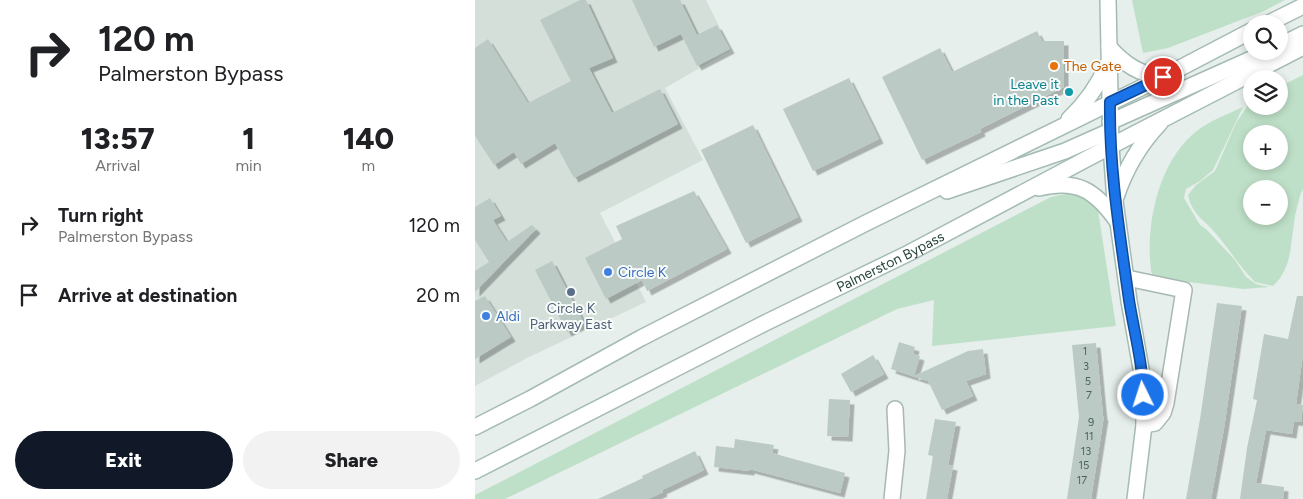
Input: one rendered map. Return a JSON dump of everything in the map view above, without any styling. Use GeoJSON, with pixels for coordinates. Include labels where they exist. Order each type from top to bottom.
{"type":"FeatureCollection","features":[{"type":"Feature","properties":{"kind":"main road"},"geometry":{"type":"LineString","coordinates":[[1108,0],[1110,133],[1115,201],[1143,380],[1144,425],[1135,499]]}},
{"type":"Feature","properties":{"kind":"main road"},"geometry":{"type":"LineString","coordinates":[[1285,15],[1303,6]]}},
{"type":"Feature","properties":{"kind":"main road"},"geometry":{"type":"LineString","coordinates":[[1288,42],[1303,34]]}},
{"type":"Feature","properties":{"kind":"main road"},"geometry":{"type":"LineString","coordinates":[[475,427],[641,338],[891,210],[1020,146],[1059,129],[1243,35]]}},
{"type":"Feature","properties":{"kind":"main road","name":"Palmerston Bypass"},"geometry":{"type":"LineString","coordinates":[[475,471],[765,323],[909,253],[1025,191],[1110,133],[1165,118],[1303,47]]}},
{"type":"Feature","properties":{"kind":"main road"},"geometry":{"type":"LineString","coordinates":[[1109,54],[1128,66],[1151,76],[1163,77]]}},
{"type":"Feature","properties":{"kind":"main road"},"geometry":{"type":"LineString","coordinates":[[1059,129],[1089,98],[1101,80],[1109,54]]}},
{"type":"Feature","properties":{"kind":"main road"},"geometry":{"type":"LineString","coordinates":[[891,210],[1065,151],[1110,133],[1252,60]]}},
{"type":"Feature","properties":{"kind":"main road"},"geometry":{"type":"LineString","coordinates":[[1115,201],[1134,157],[1165,118]]}},
{"type":"Feature","properties":{"kind":"main road"},"geometry":{"type":"LineString","coordinates":[[1025,191],[1057,185],[1084,190],[1101,200],[1118,222]]}},
{"type":"Feature","properties":{"kind":"main road"},"geometry":{"type":"LineString","coordinates":[[1127,278],[1184,290],[1166,403],[1163,413],[1155,423],[1144,425]]}},
{"type":"Feature","properties":{"kind":"main road"},"geometry":{"type":"LineString","coordinates":[[893,499],[897,451],[895,409]]}},
{"type":"Feature","properties":{"kind":"shaded area"},"geometry":{"type":"Polygon","coordinates":[[[475,0],[706,0],[731,50],[665,88],[703,160],[600,213],[646,302],[529,357],[475,386],[475,0]]]}},
{"type":"Feature","properties":{"kind":"green space"},"geometry":{"type":"Polygon","coordinates":[[[1132,0],[1285,0],[1264,11],[1254,15],[1243,15],[1243,19],[1168,48],[1143,53],[1132,0]]]}},
{"type":"Feature","properties":{"kind":"green space"},"geometry":{"type":"Polygon","coordinates":[[[1303,75],[1303,189],[1296,212],[1287,265],[1273,286],[1255,282],[1250,277],[1218,236],[1196,213],[1188,195],[1196,185],[1215,171],[1236,123],[1243,112],[1243,115],[1288,115],[1288,82],[1303,75]]]}},
{"type":"Feature","properties":{"kind":"green space"},"geometry":{"type":"Polygon","coordinates":[[[1243,107],[1213,170],[1200,181],[1186,189],[1184,198],[1200,225],[1235,260],[1246,277],[1256,284],[1269,287],[1243,289],[1158,278],[1152,274],[1150,233],[1153,213],[1164,175],[1173,158],[1185,142],[1203,126],[1243,107]]]}},
{"type":"Feature","properties":{"kind":"green space"},"geometry":{"type":"Polygon","coordinates":[[[1076,192],[1097,204],[1116,326],[932,346],[934,300],[897,309],[505,499],[475,499],[475,495],[1051,197],[1076,192]]]}},
{"type":"Feature","properties":{"kind":"building"},"geometry":{"type":"Polygon","coordinates":[[[580,0],[586,0],[613,58],[589,68],[612,113],[660,89],[678,124],[574,178],[555,143],[521,164],[514,152],[494,165],[475,136],[475,48],[488,39],[528,103],[571,81],[540,20],[580,0]]]}},
{"type":"Feature","properties":{"kind":"building"},"geometry":{"type":"Polygon","coordinates":[[[632,0],[680,0],[697,35],[717,25],[730,49],[697,66],[681,34],[654,47],[632,0]]]}},
{"type":"Feature","properties":{"kind":"building"},"geometry":{"type":"Polygon","coordinates":[[[1037,31],[1042,41],[1064,41],[1064,87],[980,129],[981,132],[922,160],[882,77],[940,48],[952,72],[1037,31]]]}},
{"type":"Feature","properties":{"kind":"building"},"geometry":{"type":"Polygon","coordinates":[[[849,78],[879,139],[813,171],[783,109],[849,78]]]}},
{"type":"Feature","properties":{"kind":"building"},"geometry":{"type":"Polygon","coordinates":[[[753,125],[798,217],[746,243],[701,150],[753,125]]]}},
{"type":"Feature","properties":{"kind":"building"},"geometry":{"type":"Polygon","coordinates":[[[694,191],[727,249],[647,291],[642,280],[606,299],[585,258],[622,239],[616,226],[694,191]]]}},
{"type":"Feature","properties":{"kind":"building"},"geometry":{"type":"Polygon","coordinates":[[[490,198],[501,216],[493,220],[507,242],[532,225],[536,229],[475,292],[475,271],[489,262],[475,240],[475,207],[490,198]]]}},
{"type":"Feature","properties":{"kind":"building"},"geometry":{"type":"Polygon","coordinates":[[[552,261],[584,323],[567,332],[535,270],[552,261]]]}},
{"type":"Feature","properties":{"kind":"building","name":"Aldi"},"geometry":{"type":"Polygon","coordinates":[[[485,296],[511,337],[475,359],[475,301],[485,296]]]}},
{"type":"Feature","properties":{"kind":"building"},"geometry":{"type":"Polygon","coordinates":[[[1297,296],[1303,296],[1303,354],[1296,404],[1303,405],[1301,422],[1294,421],[1292,434],[1266,430],[1256,483],[1284,487],[1283,499],[1240,499],[1247,448],[1257,400],[1253,399],[1264,334],[1288,339],[1297,296]]]}},
{"type":"Feature","properties":{"kind":"building"},"geometry":{"type":"Polygon","coordinates":[[[1217,303],[1242,306],[1224,428],[1211,499],[1186,499],[1200,419],[1217,303]]]}},
{"type":"Feature","properties":{"kind":"building"},"geometry":{"type":"Polygon","coordinates":[[[899,342],[915,347],[913,354],[920,356],[914,376],[968,351],[983,349],[986,374],[966,381],[973,396],[942,410],[928,381],[891,369],[899,342]]]}},
{"type":"Feature","properties":{"kind":"building"},"geometry":{"type":"Polygon","coordinates":[[[1096,343],[1104,416],[1091,499],[1067,499],[1079,417],[1072,345],[1096,343]]]}},
{"type":"Feature","properties":{"kind":"building"},"geometry":{"type":"Polygon","coordinates":[[[873,355],[884,374],[851,392],[841,374],[873,355]]]}},
{"type":"Feature","properties":{"kind":"building"},"geometry":{"type":"Polygon","coordinates":[[[829,399],[850,400],[848,437],[827,436],[829,399]]]}},
{"type":"Feature","properties":{"kind":"building"},"geometry":{"type":"Polygon","coordinates":[[[935,419],[956,422],[948,465],[953,466],[947,499],[926,499],[933,456],[928,455],[935,419]]]}},
{"type":"Feature","properties":{"kind":"building"},"geometry":{"type":"Polygon","coordinates":[[[735,439],[774,445],[772,453],[845,473],[840,493],[750,469],[750,471],[714,467],[716,446],[734,448],[735,439]]]}},
{"type":"Feature","properties":{"kind":"building"},"geometry":{"type":"Polygon","coordinates":[[[695,451],[704,470],[662,490],[663,492],[648,499],[598,499],[643,478],[642,476],[695,451]]]}},
{"type":"Feature","properties":{"kind":"place","name":"The Gate"},"geometry":{"type":"Point","coordinates":[1054,66]}},
{"type":"Feature","properties":{"kind":"place","name":"Leave it in the Past"},"geometry":{"type":"Point","coordinates":[1069,92]}},
{"type":"Feature","properties":{"kind":"place","name":"Circle K"},"geometry":{"type":"Point","coordinates":[608,272]}},
{"type":"Feature","properties":{"kind":"place","name":"Circle K Parkway East"},"geometry":{"type":"Point","coordinates":[571,292]}},
{"type":"Feature","properties":{"kind":"place","name":"Aldi"},"geometry":{"type":"Point","coordinates":[486,316]}},
{"type":"Feature","properties":{"kind":"route"},"geometry":{"type":"LineString","coordinates":[[1143,395],[1143,380],[1129,301],[1115,201],[1110,102],[1163,77]]}}]}
